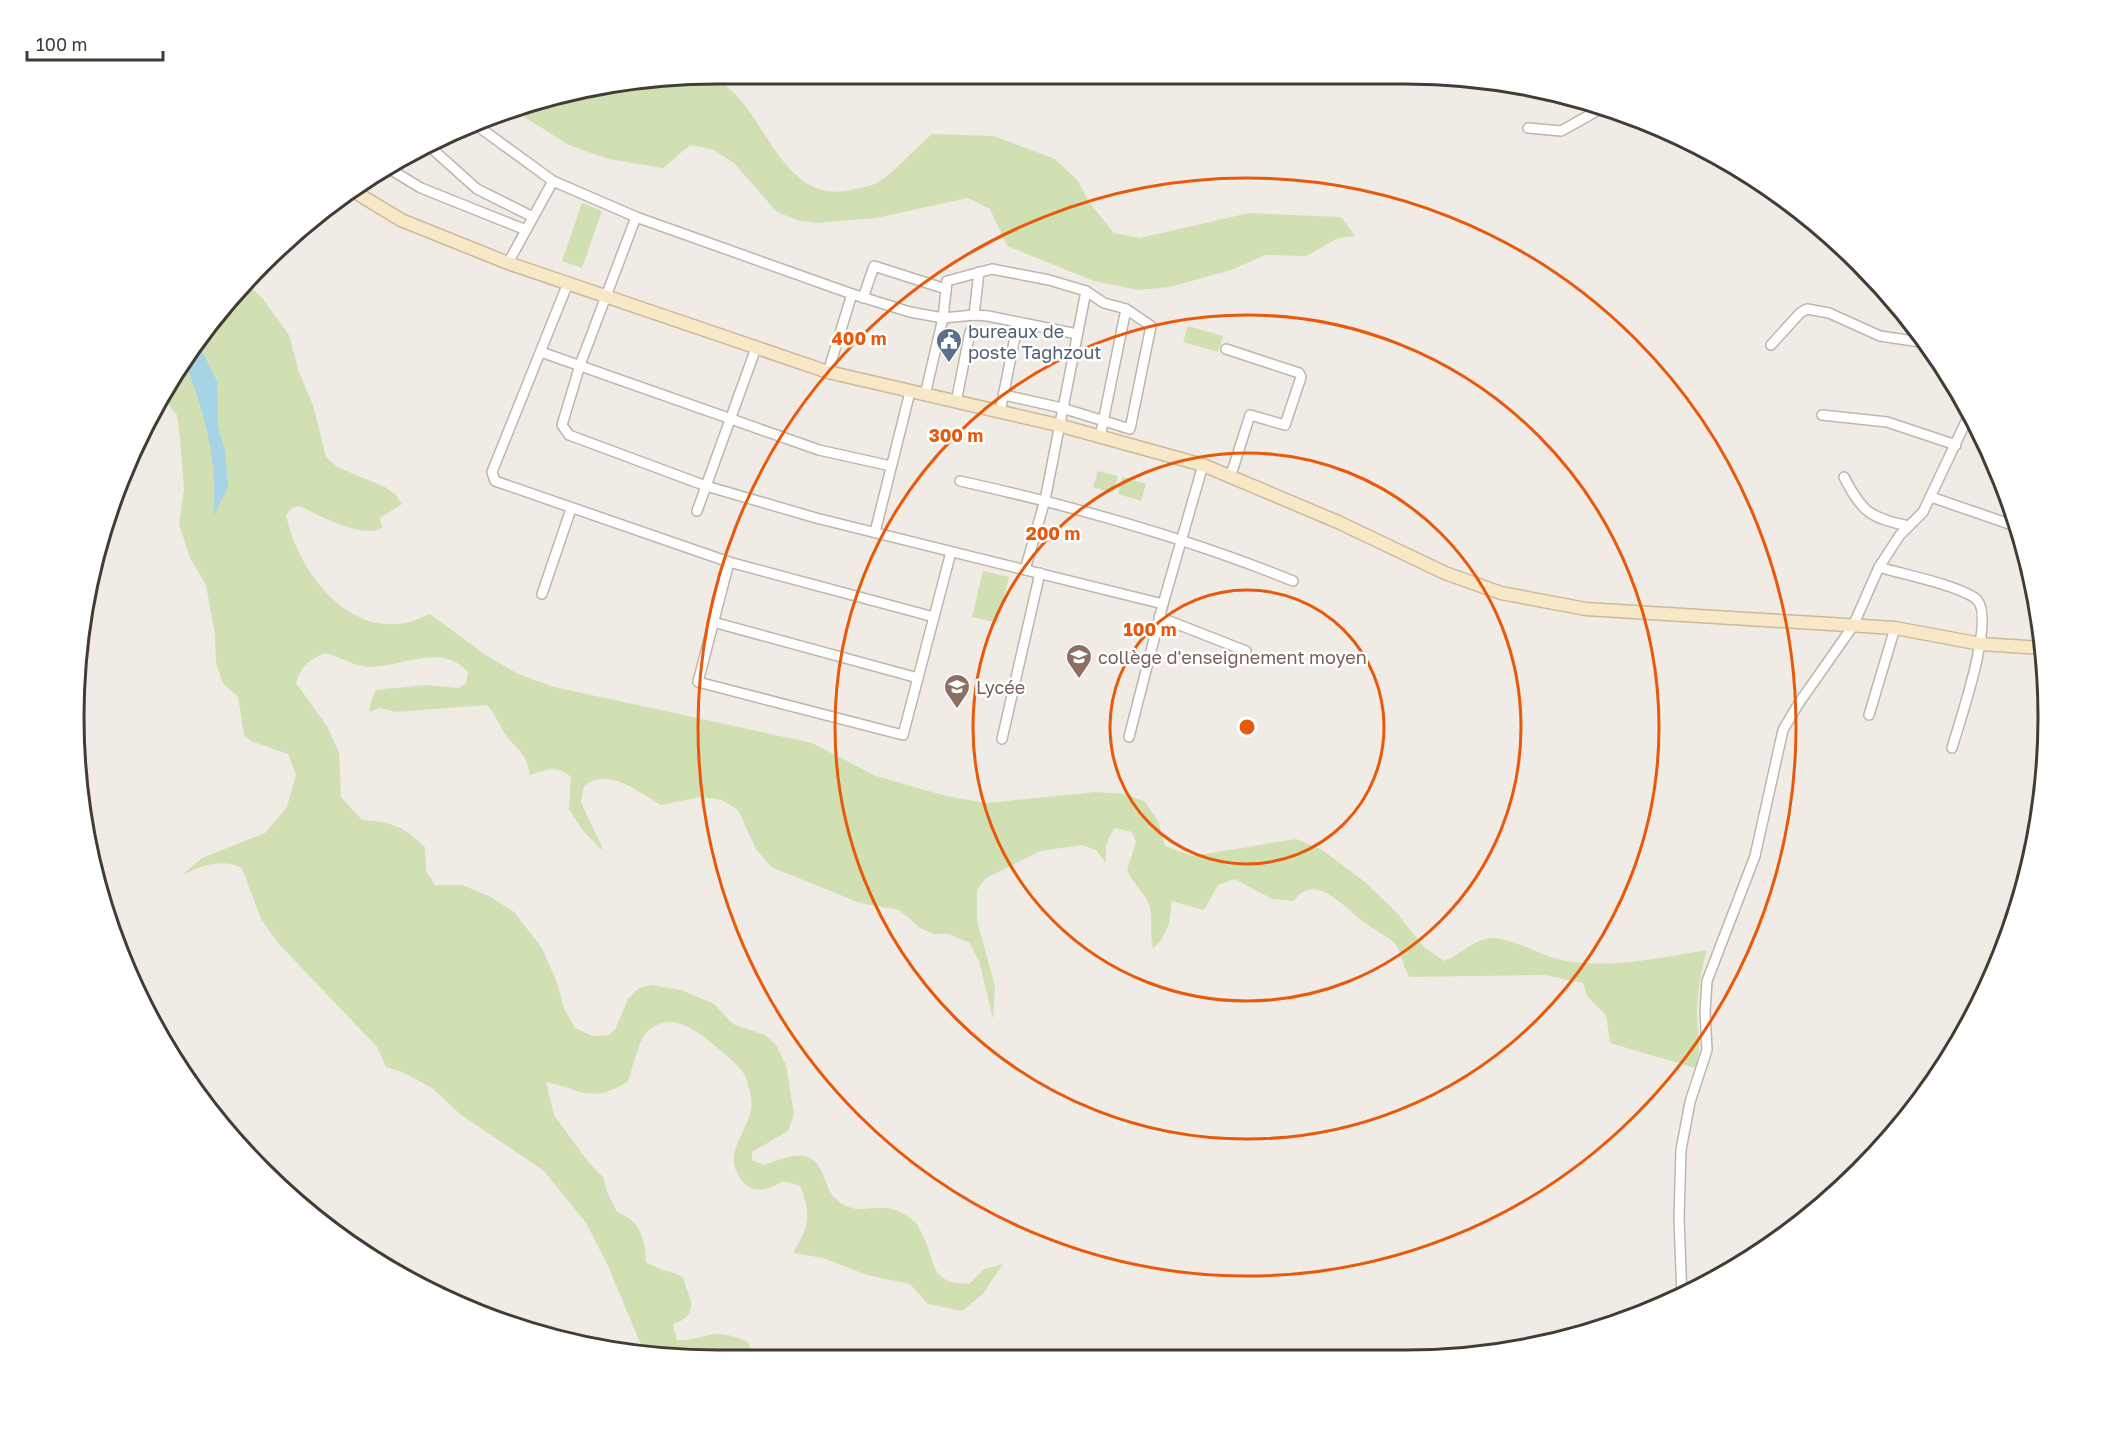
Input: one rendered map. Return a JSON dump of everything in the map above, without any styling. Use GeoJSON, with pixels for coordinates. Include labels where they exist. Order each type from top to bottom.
{"type":"FeatureCollection","features":[{"type":"Feature","properties":{"kind":"main road"},"geometry":{"type":"LineString","coordinates":[[360,195],[401,220],[508,263],[828,372],[1058,425],[1203,465],[1338,522],[1445,573],[1528,600],[1586,609],[1895,628],[1981,644],[2034,647]]}},
{"type":"Feature","properties":{"kind":"street"},"geometry":{"type":"LineString","coordinates":[[1528,128],[1561,131],[1593,113]]}},
{"type":"Feature","properties":{"kind":"street"},"geometry":{"type":"LineString","coordinates":[[482,129],[553,181],[636,217],[862,298],[943,318],[974,315],[1077,334]]}},
{"type":"Feature","properties":{"kind":"street"},"geometry":{"type":"LineString","coordinates":[[434,151],[477,189],[533,217]]}},
{"type":"Feature","properties":{"kind":"street"},"geometry":{"type":"LineString","coordinates":[[395,172],[421,188],[526,230]]}},
{"type":"Feature","properties":{"kind":"street"},"geometry":{"type":"LineString","coordinates":[[508,263],[553,181]]}},
{"type":"Feature","properties":{"kind":"street"},"geometry":{"type":"LineString","coordinates":[[636,217],[580,365],[562,425],[569,435],[706,486],[951,552],[1163,604]]}},
{"type":"Feature","properties":{"kind":"street"},"geometry":{"type":"LineString","coordinates":[[862,298],[873,266],[946,290]]}},
{"type":"Feature","properties":{"kind":"street"},"geometry":{"type":"LineString","coordinates":[[925,395],[943,318],[947,281],[992,269],[1086,291],[1104,303],[1126,309],[1151,326],[1130,429],[1062,408],[1004,395]]}},
{"type":"Feature","properties":{"kind":"street"},"geometry":{"type":"LineString","coordinates":[[974,315],[979,272]]}},
{"type":"Feature","properties":{"kind":"street"},"geometry":{"type":"LineString","coordinates":[[568,283],[492,472],[492,478],[571,509],[729,562],[934,617]]}},
{"type":"Feature","properties":{"kind":"street"},"geometry":{"type":"LineString","coordinates":[[1025,570],[1045,500],[1086,291]]}},
{"type":"Feature","properties":{"kind":"street"},"geometry":{"type":"LineString","coordinates":[[828,372],[852,294]]}},
{"type":"Feature","properties":{"kind":"street"},"geometry":{"type":"LineString","coordinates":[[1100,437],[1126,309]]}},
{"type":"Feature","properties":{"kind":"street"},"geometry":{"type":"LineString","coordinates":[[1771,345],[1800,313],[1807,309],[1829,313],[1880,336],[1914,341]]}},
{"type":"Feature","properties":{"kind":"street"},"geometry":{"type":"LineString","coordinates":[[1000,412],[1018,322]]}},
{"type":"Feature","properties":{"kind":"street"},"geometry":{"type":"LineString","coordinates":[[956,402],[970,332]]}},
{"type":"Feature","properties":{"kind":"street"},"geometry":{"type":"LineString","coordinates":[[697,511],[756,348]]}},
{"type":"Feature","properties":{"kind":"street"},"geometry":{"type":"LineString","coordinates":[[1226,349],[1299,373],[1301,377],[1286,425],[1250,415],[1230,476]]}},
{"type":"Feature","properties":{"kind":"street"},"geometry":{"type":"LineString","coordinates":[[541,352],[729,421],[819,450],[891,466]]}},
{"type":"Feature","properties":{"kind":"street"},"geometry":{"type":"LineString","coordinates":[[875,532],[910,392]]}},
{"type":"Feature","properties":{"kind":"street"},"geometry":{"type":"LineString","coordinates":[[1822,415],[1887,422],[1956,445]]}},
{"type":"Feature","properties":{"kind":"street"},"geometry":{"type":"LineString","coordinates":[[1682,1287],[1679,1218],[1681,1150],[1690,1102],[1707,1050],[1705,1011],[1707,981],[1755,856],[1783,730],[1799,703],[1853,626],[1879,567],[1900,535],[1923,512],[1965,423]]}},
{"type":"Feature","properties":{"kind":"street"},"geometry":{"type":"LineString","coordinates":[[1129,738],[1159,617],[1203,465]]}},
{"type":"Feature","properties":{"kind":"street"},"geometry":{"type":"LineString","coordinates":[[1844,477],[1866,510],[1880,520],[1909,526]]}},
{"type":"Feature","properties":{"kind":"street"},"geometry":{"type":"LineString","coordinates":[[960,481],[1045,500],[1181,540],[1293,581]]}},
{"type":"Feature","properties":{"kind":"street"},"geometry":{"type":"LineString","coordinates":[[1931,497],[2007,523]]}},
{"type":"Feature","properties":{"kind":"street"},"geometry":{"type":"LineString","coordinates":[[542,594],[571,509]]}},
{"type":"Feature","properties":{"kind":"street"},"geometry":{"type":"LineString","coordinates":[[729,562],[698,682],[702,685],[903,735],[951,552]]}},
{"type":"Feature","properties":{"kind":"street"},"geometry":{"type":"LineString","coordinates":[[1879,567],[1975,598],[1981,604],[1983,612],[1981,644],[1952,748]]}},
{"type":"Feature","properties":{"kind":"street"},"geometry":{"type":"LineString","coordinates":[[1002,739],[1040,573]]}},
{"type":"Feature","properties":{"kind":"street"},"geometry":{"type":"LineString","coordinates":[[1159,617],[1245,651]]}},
{"type":"Feature","properties":{"kind":"street"},"geometry":{"type":"LineString","coordinates":[[713,622],[918,678]]}},
{"type":"Feature","properties":{"kind":"street"},"geometry":{"type":"LineString","coordinates":[[1869,715],[1895,628]]}},
{"type":"Feature","properties":{"kind":"green space"},"geometry":{"type":"Polygon","coordinates":[[[721,84],[732,91],[747,108],[789,168],[806,183],[826,191],[850,190],[877,183],[890,174],[932,134],[994,136],[1055,159],[1078,181],[1089,202],[1114,233],[1140,238],[1249,213],[1341,217],[1355,236],[1338,238],[1306,256],[1265,255],[1231,270],[1170,287],[1138,290],[1094,281],[1007,246],[990,209],[968,198],[876,218],[817,223],[800,221],[777,212],[734,163],[712,149],[690,145],[663,168],[608,159],[569,145],[522,116],[594,96],[634,89],[721,84]]]}},
{"type":"Feature","properties":{"kind":"green space"},"geometry":{"type":"Polygon","coordinates":[[[582,203],[602,211],[582,268],[562,261],[582,203]]]}},
{"type":"Feature","properties":{"kind":"green space"},"geometry":{"type":"Polygon","coordinates":[[[252,288],[263,299],[289,335],[299,372],[314,408],[326,457],[337,467],[385,487],[396,495],[402,504],[380,518],[382,528],[373,531],[340,524],[299,506],[292,508],[286,515],[300,555],[312,575],[326,593],[361,618],[382,624],[404,623],[430,614],[484,654],[518,674],[554,687],[812,743],[876,776],[946,796],[987,803],[1095,792],[1127,794],[1145,802],[1158,821],[1165,846],[1193,856],[1296,839],[1321,849],[1365,882],[1397,913],[1424,947],[1444,961],[1486,938],[1511,941],[1558,959],[1602,964],[1707,950],[1698,996],[1699,1047],[1695,1068],[1610,1043],[1606,1015],[1587,996],[1583,983],[1544,975],[1410,977],[1398,948],[1392,941],[1368,926],[1330,895],[1311,889],[1302,892],[1294,901],[1272,899],[1235,879],[1218,885],[1204,910],[1171,901],[1168,927],[1162,939],[1153,949],[1150,907],[1127,870],[1136,842],[1132,832],[1115,828],[1107,845],[1106,863],[1096,850],[1082,845],[1040,851],[986,878],[977,890],[977,921],[995,986],[993,1019],[980,964],[970,943],[949,934],[934,934],[920,928],[899,910],[860,903],[771,867],[756,849],[738,810],[722,800],[700,797],[661,805],[623,783],[603,779],[594,781],[584,786],[581,802],[604,852],[583,831],[569,809],[571,777],[561,771],[551,769],[530,775],[525,758],[505,734],[487,705],[396,712],[380,708],[369,712],[376,690],[425,685],[459,688],[466,683],[468,672],[458,663],[434,657],[369,667],[324,653],[306,665],[296,683],[327,726],[339,752],[341,797],[362,820],[397,826],[418,840],[425,847],[426,871],[435,885],[462,885],[489,896],[514,912],[542,948],[557,983],[564,1008],[575,1028],[593,1036],[608,1035],[615,1030],[628,999],[639,988],[652,985],[681,990],[714,1004],[733,1024],[765,1035],[776,1045],[786,1065],[794,1114],[788,1131],[752,1152],[752,1160],[764,1165],[792,1156],[808,1157],[819,1166],[830,1191],[838,1201],[851,1208],[890,1208],[906,1215],[917,1225],[936,1270],[947,1280],[969,1284],[984,1269],[1003,1264],[983,1294],[962,1311],[928,1304],[910,1284],[867,1275],[823,1258],[793,1253],[803,1236],[807,1221],[806,1205],[800,1186],[783,1181],[770,1188],[752,1189],[742,1180],[734,1164],[734,1154],[751,1107],[745,1076],[734,1062],[704,1037],[686,1026],[667,1022],[648,1031],[639,1047],[628,1082],[615,1089],[595,1094],[546,1082],[554,1115],[589,1163],[604,1178],[606,1190],[617,1212],[632,1220],[640,1232],[646,1262],[684,1279],[691,1305],[685,1318],[673,1324],[677,1340],[715,1334],[729,1335],[747,1341],[751,1350],[676,1349],[641,1346],[609,1268],[586,1223],[544,1171],[460,1114],[432,1088],[402,1072],[386,1067],[377,1047],[278,943],[261,919],[242,868],[219,863],[182,875],[202,858],[265,833],[287,807],[296,775],[288,754],[251,741],[244,735],[238,697],[223,683],[216,663],[215,635],[206,585],[190,558],[179,524],[184,490],[177,415],[167,404],[169,400],[215,332],[252,288]]]}},
{"type":"Feature","properties":{"kind":"green space"},"geometry":{"type":"Polygon","coordinates":[[[1188,326],[1223,336],[1218,352],[1183,342],[1188,326]]]}},
{"type":"Feature","properties":{"kind":"green space"},"geometry":{"type":"Polygon","coordinates":[[[1098,471],[1118,476],[1113,493],[1093,487],[1098,471]]]}},
{"type":"Feature","properties":{"kind":"green space"},"geometry":{"type":"Polygon","coordinates":[[[1122,477],[1146,484],[1141,501],[1118,494],[1122,477]]]}},
{"type":"Feature","properties":{"kind":"green space"},"geometry":{"type":"Polygon","coordinates":[[[983,571],[1009,577],[998,623],[972,617],[983,571]]]}},
{"type":"Feature","properties":{"kind":"water"},"geometry":{"type":"Polygon","coordinates":[[[201,352],[217,381],[218,426],[225,451],[228,487],[213,517],[212,458],[199,401],[188,370],[201,352]]]}},
{"type":"Feature","properties":{"kind":"place","name":"bureaux de poste Taghzout"},"geometry":{"type":"Point","coordinates":[949,364]}},
{"type":"Feature","properties":{"kind":"place","name":"collège d'enseignement moyen"},"geometry":{"type":"Point","coordinates":[1079,680]}},
{"type":"Feature","properties":{"kind":"place","name":"Lycée"},"geometry":{"type":"Point","coordinates":[957,710]}}]}
